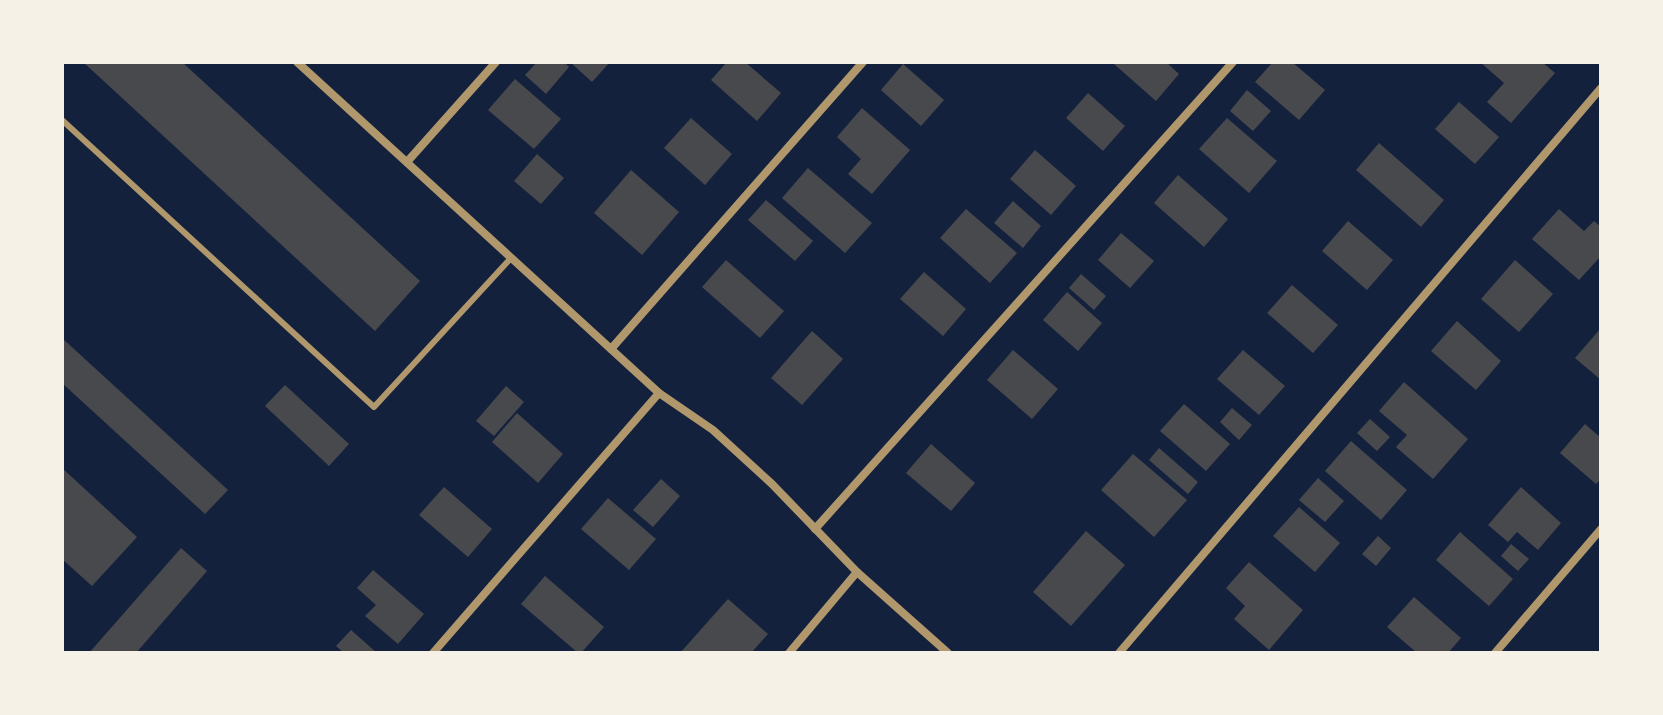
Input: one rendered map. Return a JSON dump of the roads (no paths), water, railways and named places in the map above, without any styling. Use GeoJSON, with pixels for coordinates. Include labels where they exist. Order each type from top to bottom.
{"type":"FeatureCollection","features":[{"type":"Feature","properties":{"kind":"street"},"geometry":{"type":"LineString","coordinates":[[297,62],[659,393],[713,430],[772,484],[857,572],[948,653]]}},
{"type":"Feature","properties":{"kind":"street"},"geometry":{"type":"LineString","coordinates":[[407,162],[496,62]]}},
{"type":"Feature","properties":{"kind":"street"},"geometry":{"type":"LineString","coordinates":[[611,349],[863,62]]}},
{"type":"Feature","properties":{"kind":"street"},"geometry":{"type":"LineString","coordinates":[[815,529],[1233,62]]}},
{"type":"Feature","properties":{"kind":"street"},"geometry":{"type":"LineString","coordinates":[[1119,653],[1601,88]]}},
{"type":"Feature","properties":{"kind":"street"},"geometry":{"type":"LineString","coordinates":[[433,653],[659,393]]}},
{"type":"Feature","properties":{"kind":"street"},"geometry":{"type":"LineString","coordinates":[[1495,653],[1601,529]]}},
{"type":"Feature","properties":{"kind":"street"},"geometry":{"type":"LineString","coordinates":[[789,653],[857,572]]}},
{"type":"Feature","properties":{"kind":"lane"},"geometry":{"type":"LineString","coordinates":[[62,120],[374,407],[511,258]]}}]}
